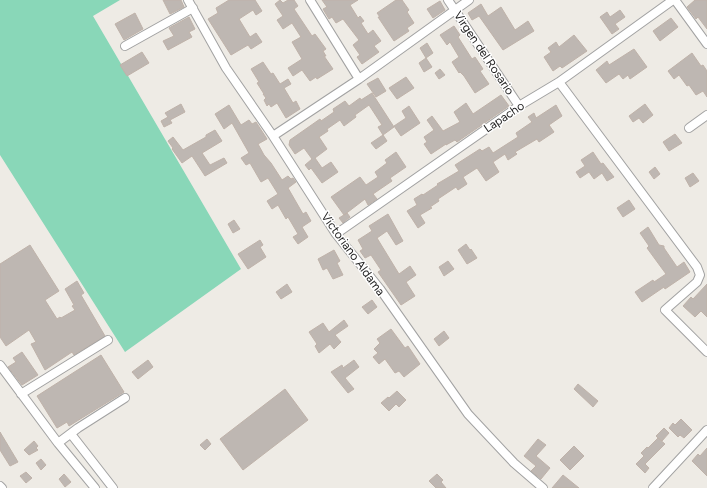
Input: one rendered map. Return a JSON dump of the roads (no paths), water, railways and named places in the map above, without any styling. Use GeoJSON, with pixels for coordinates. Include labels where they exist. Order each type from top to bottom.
{"type":"FeatureCollection","features":[{"type":"Feature","properties":{"kind":"street","name":"Victoriano Aldama"},"geometry":{"type":"LineString","coordinates":[[188,0],[226,68],[273,136],[336,234],[380,289],[468,414],[514,463],[543,488]]}},
{"type":"Feature","properties":{"kind":"street"},"geometry":{"type":"LineString","coordinates":[[310,0],[359,79]]}},
{"type":"Feature","properties":{"kind":"street","name":"Virgen del Rosario"},"geometry":{"type":"LineString","coordinates":[[448,0],[519,106]]}},
{"type":"Feature","properties":{"kind":"street"},"geometry":{"type":"LineString","coordinates":[[273,136],[359,79],[469,0]]}},
{"type":"Feature","properties":{"kind":"street"},"geometry":{"type":"LineString","coordinates":[[674,0],[707,44]]}},
{"type":"Feature","properties":{"kind":"street","name":"Lapacho"},"geometry":{"type":"LineString","coordinates":[[336,234],[519,106],[559,82],[674,0]]}},
{"type":"Feature","properties":{"kind":"street"},"geometry":{"type":"LineString","coordinates":[[125,46],[193,8]]}},
{"type":"Feature","properties":{"kind":"street"},"geometry":{"type":"LineString","coordinates":[[559,82],[697,267],[700,275],[697,282],[665,310],[707,352]]}},
{"type":"Feature","properties":{"kind":"street"},"geometry":{"type":"LineString","coordinates":[[689,128],[707,115]]}},
{"type":"Feature","properties":{"kind":"street"},"geometry":{"type":"LineString","coordinates":[[21,394],[108,340]]}},
{"type":"Feature","properties":{"kind":"street"},"geometry":{"type":"LineString","coordinates":[[0,365],[58,443],[95,488]]}},
{"type":"Feature","properties":{"kind":"street"},"geometry":{"type":"LineString","coordinates":[[58,443],[125,398]]}},
{"type":"Feature","properties":{"kind":"street"},"geometry":{"type":"LineString","coordinates":[[653,488],[707,430]]}},
{"type":"Feature","properties":{"kind":"street"},"geometry":{"type":"LineString","coordinates":[[71,434],[112,488]]}}]}
